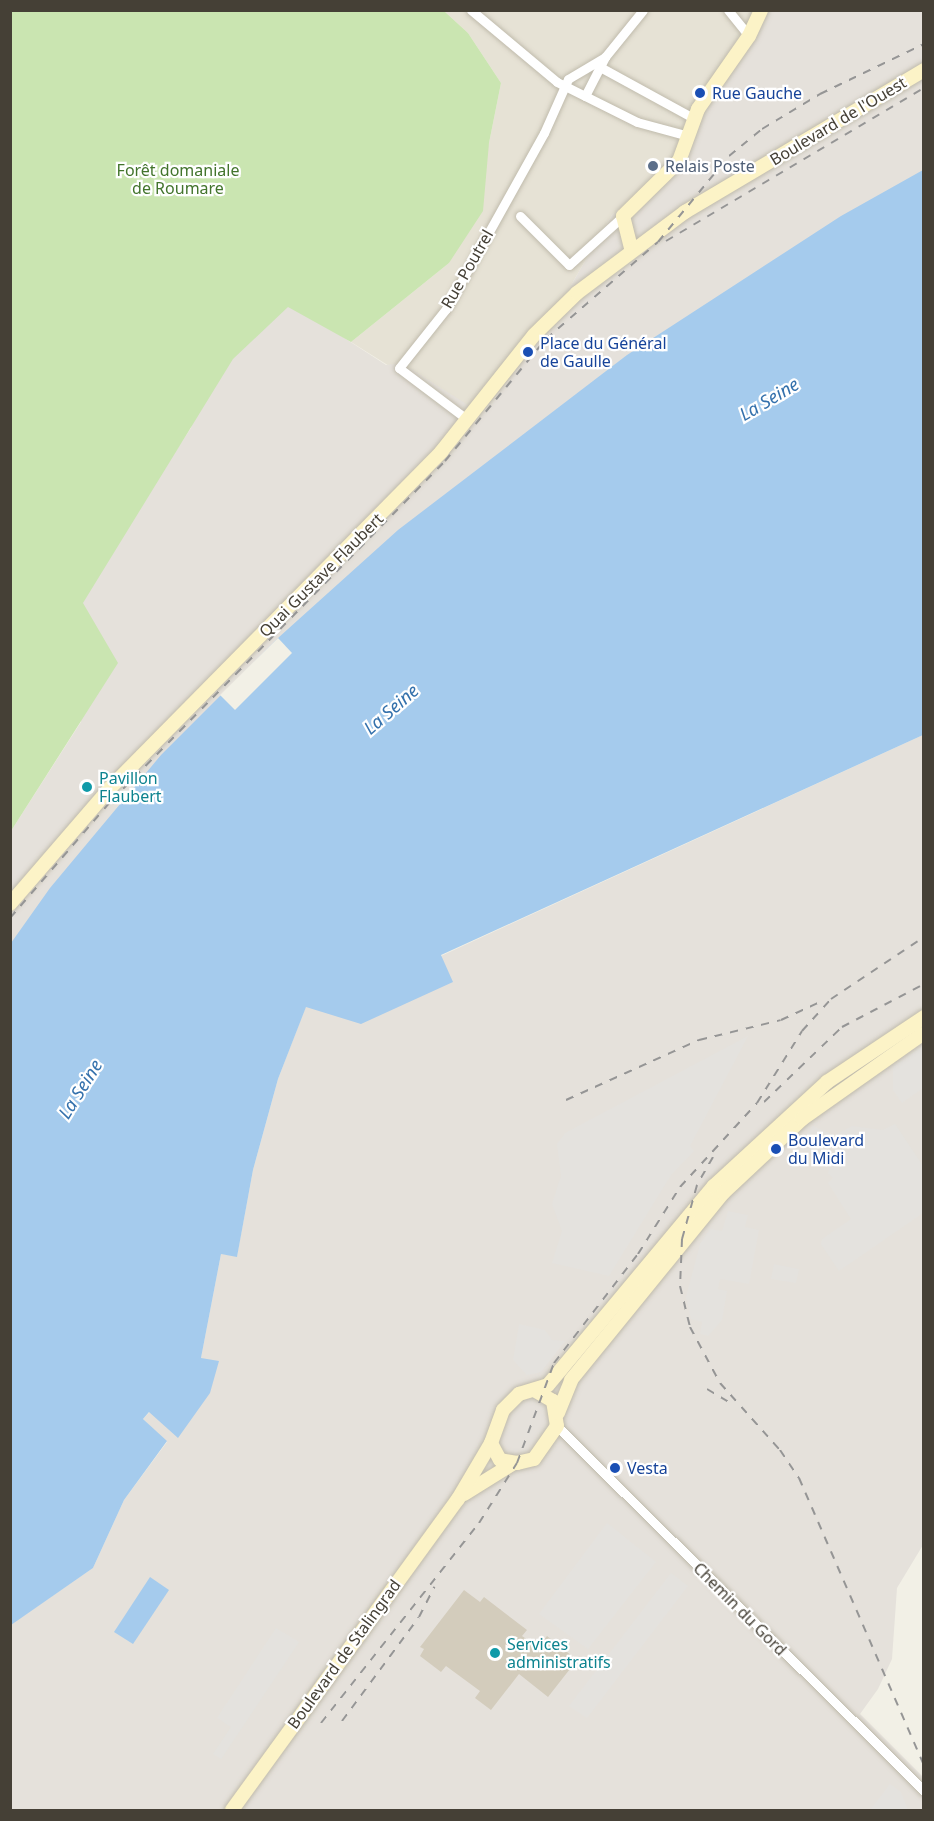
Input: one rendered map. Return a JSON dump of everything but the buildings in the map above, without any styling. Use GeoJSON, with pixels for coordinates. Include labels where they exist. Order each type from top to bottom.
{"type":"FeatureCollection","features":[{"type":"Feature","properties":{"kind":"main road"},"geometry":{"type":"LineString","coordinates":[[631,248],[623,216],[636,200],[673,170],[690,136],[693,118],[749,36],[761,10]]}},
{"type":"Feature","properties":{"kind":"main road","name":"Boulevard de l'Ouest"},"geometry":{"type":"LineString","coordinates":[[631,248],[924,70]]}},
{"type":"Feature","properties":{"kind":"main road","name":"Quai Gustave Flaubert"},"geometry":{"type":"LineString","coordinates":[[10,904],[110,788],[351,546],[468,420],[534,335],[631,248]]}},
{"type":"Feature","properties":{"kind":"main road"},"geometry":{"type":"LineString","coordinates":[[924,1017],[846,1067],[714,1186],[548,1385],[519,1394],[503,1410],[491,1443],[500,1460],[514,1463],[534,1459],[557,1420],[566,1388],[696,1222],[784,1134],[869,1064],[924,1024]]}},
{"type":"Feature","properties":{"kind":"main road"},"geometry":{"type":"LineString","coordinates":[[846,1067],[869,1064],[924,1033]]}},
{"type":"Feature","properties":{"kind":"main road"},"geometry":{"type":"LineString","coordinates":[[534,1390],[545,1393],[557,1420]]}},
{"type":"Feature","properties":{"kind":"main road","name":"Boulevard de Stalingrad"},"geometry":{"type":"LineString","coordinates":[[232,1810],[458,1499],[491,1443]]}},
{"type":"Feature","properties":{"kind":"main road","name":"Boulevard de Stalingrad"},"geometry":{"type":"LineString","coordinates":[[458,1499],[482,1478],[514,1463]]}},
{"type":"Feature","properties":{"kind":"street"},"geometry":{"type":"LineString","coordinates":[[471,10],[564,85],[637,122],[690,136]]}},
{"type":"Feature","properties":{"kind":"street"},"geometry":{"type":"LineString","coordinates":[[585,96],[605,57],[643,10]]}},
{"type":"Feature","properties":{"kind":"street"},"geometry":{"type":"LineString","coordinates":[[728,10],[749,36]]}},
{"type":"Feature","properties":{"kind":"street"},"geometry":{"type":"LineString","coordinates":[[564,85],[605,57]]}},
{"type":"Feature","properties":{"kind":"street"},"geometry":{"type":"LineString","coordinates":[[600,67],[693,118]]}},
{"type":"Feature","properties":{"kind":"street","name":"Rue Poutrel"},"geometry":{"type":"LineString","coordinates":[[468,420],[399,368],[446,309],[544,133],[564,85]]}},
{"type":"Feature","properties":{"kind":"street"},"geometry":{"type":"LineString","coordinates":[[520,216],[569,266],[623,216]]}},
{"type":"Feature","properties":{"kind":"street","name":"Chemin du Gord"},"geometry":{"type":"LineString","coordinates":[[557,1420],[924,1791]]}},
{"type":"Feature","properties":{"kind":"shaded area"},"geometry":{"type":"Polygon","coordinates":[[[444,11],[769,11],[720,68],[670,167],[612,215],[553,316],[472,418],[351,342],[449,263],[489,143],[501,83],[468,33],[444,11]]]}},
{"type":"Feature","properties":{"kind":"shaded area"},"geometry":{"type":"Polygon","coordinates":[[[769,11],[923,11],[923,200],[11,965],[11,831],[81,722],[78,608],[88,584],[191,428],[197,387],[284,299],[386,365],[402,363],[471,407],[553,316],[612,215],[670,167],[697,99],[769,11]]]}},
{"type":"Feature","properties":{"kind":"shaded area"},"geometry":{"type":"Polygon","coordinates":[[[923,735],[923,1545],[897,1588],[892,1659],[878,1689],[860,1714],[923,1777],[923,1810],[11,1810],[10,1625],[93,1568],[124,1500],[167,1442],[143,1419],[201,1358],[221,1254],[237,1256],[253,1170],[278,1079],[306,1006],[452,982],[441,956],[923,735]]]}},
{"type":"Feature","properties":{"kind":"shaded area"},"geometry":{"type":"Polygon","coordinates":[[[748,1036],[690,1146],[694,1151],[671,1175],[609,1276],[552,1263],[562,1231],[552,1204],[561,1176],[557,1144],[565,1133],[748,1036]]]}},
{"type":"Feature","properties":{"kind":"shaded area"},"geometry":{"type":"Polygon","coordinates":[[[923,1046],[923,1088],[902,1103],[893,1090],[893,1066],[923,1046]]]}},
{"type":"Feature","properties":{"kind":"shaded area"},"geometry":{"type":"Polygon","coordinates":[[[895,1124],[923,1166],[923,1213],[839,1271],[821,1244],[822,1239],[851,1219],[828,1183],[833,1178],[828,1173],[837,1134],[852,1126],[883,1130],[895,1124]]]}},
{"type":"Feature","properties":{"kind":"shaded area"},"geometry":{"type":"Polygon","coordinates":[[[813,1126],[834,1135],[830,1155],[795,1149],[813,1126]]]}},
{"type":"Feature","properties":{"kind":"shaded area"},"geometry":{"type":"Polygon","coordinates":[[[728,1211],[748,1215],[745,1227],[759,1230],[749,1284],[720,1279],[718,1289],[727,1291],[722,1320],[708,1336],[700,1334],[702,1322],[691,1319],[686,1297],[700,1244],[710,1229],[722,1231],[728,1211]]]}},
{"type":"Feature","properties":{"kind":"shaded area"},"geometry":{"type":"Polygon","coordinates":[[[774,1264],[799,1269],[796,1283],[771,1279],[774,1264]]]}},
{"type":"Feature","properties":{"kind":"shaded area"},"geometry":{"type":"Polygon","coordinates":[[[519,1324],[545,1330],[552,1340],[565,1341],[541,1372],[527,1375],[513,1360],[519,1324]]]}},
{"type":"Feature","properties":{"kind":"shaded area"},"geometry":{"type":"Polygon","coordinates":[[[607,1523],[656,1562],[588,1649],[539,1614],[607,1523]]]}},
{"type":"Feature","properties":{"kind":"shaded area"},"geometry":{"type":"Polygon","coordinates":[[[671,1573],[688,1586],[587,1718],[569,1706],[671,1573]]]}},
{"type":"Feature","properties":{"kind":"shaded area"},"geometry":{"type":"Polygon","coordinates":[[[276,1628],[299,1642],[221,1759],[213,1754],[231,1727],[217,1718],[276,1628]]]}},
{"type":"Feature","properties":{"kind":"shaded area"},"geometry":{"type":"Polygon","coordinates":[[[890,1784],[901,1792],[908,1810],[870,1810],[890,1784]]]}},
{"type":"Feature","properties":{"kind":"green space","name":"Forêt domaniale de Roumare"},"geometry":{"type":"Polygon","coordinates":[[[11,10],[444,11],[468,33],[501,83],[489,143],[483,211],[449,263],[351,342],[288,307],[233,359],[83,603],[118,663],[11,831],[11,10]]]}},
{"type":"Feature","properties":{"kind":"water","name":"La Seine"},"geometry":{"type":"Polygon","coordinates":[[[923,170],[923,735],[441,955],[453,982],[361,1024],[306,1007],[278,1079],[253,1170],[237,1257],[221,1254],[201,1358],[219,1361],[210,1393],[178,1438],[149,1412],[143,1419],[167,1441],[124,1500],[93,1568],[11,1625],[11,943],[50,888],[161,755],[278,638],[398,530],[627,355],[841,216],[923,170]]]}},
{"type":"Feature","properties":{"kind":"water"},"geometry":{"type":"Polygon","coordinates":[[[150,1577],[169,1590],[133,1644],[114,1632],[150,1577]]]}},
{"type":"Feature","properties":{"kind":"pier"},"geometry":{"type":"Polygon","coordinates":[[[278,638],[292,653],[235,710],[220,695],[278,638]]]}},
{"type":"Feature","properties":{"kind":"railway"},"geometry":{"type":"LineString","coordinates":[[10,918],[112,800],[445,461],[546,339],[658,242],[729,156],[762,129],[820,94],[924,44]]}},
{"type":"Feature","properties":{"kind":"railway"},"geometry":{"type":"LineString","coordinates":[[666,241],[924,88]]}},
{"type":"Feature","properties":{"kind":"railway"},"geometry":{"type":"LineString","coordinates":[[321,1723],[479,1523],[517,1463],[554,1363],[638,1254],[680,1187],[757,1103],[802,1031],[831,999],[924,937]]}},
{"type":"Feature","properties":{"kind":"railway"},"geometry":{"type":"LineString","coordinates":[[764,1102],[842,1027],[924,984]]}},
{"type":"Feature","properties":{"kind":"railway"},"geometry":{"type":"LineString","coordinates":[[566,1100],[699,1040],[781,1020],[822,1001]]}},
{"type":"Feature","properties":{"kind":"railway"},"geometry":{"type":"LineString","coordinates":[[713,1157],[697,1185],[682,1239],[680,1286],[690,1327],[720,1383],[780,1450],[799,1478],[924,1766]]}},
{"type":"Feature","properties":{"kind":"railway"},"geometry":{"type":"LineString","coordinates":[[707,1389],[732,1404]]}},
{"type":"Feature","properties":{"kind":"railway"},"geometry":{"type":"LineString","coordinates":[[342,1721],[419,1617],[434,1587]]}},
{"type":"Feature","properties":{"kind":"place","name":"Rue Gauche"},"geometry":{"type":"Point","coordinates":[700,93]}},
{"type":"Feature","properties":{"kind":"place","name":"Relais Poste"},"geometry":{"type":"Point","coordinates":[653,166]}},
{"type":"Feature","properties":{"kind":"place","name":"Place du Général de Gaulle"},"geometry":{"type":"Point","coordinates":[528,352]}},
{"type":"Feature","properties":{"kind":"place","name":"Pavillon Flaubert"},"geometry":{"type":"Point","coordinates":[87,787]}},
{"type":"Feature","properties":{"kind":"place","name":"Boulevard du Midi"},"geometry":{"type":"Point","coordinates":[776,1149]}},
{"type":"Feature","properties":{"kind":"place","name":"Vesta"},"geometry":{"type":"Point","coordinates":[615,1468]}},
{"type":"Feature","properties":{"kind":"place","name":"Services administratifs"},"geometry":{"type":"Point","coordinates":[495,1653]}}]}
